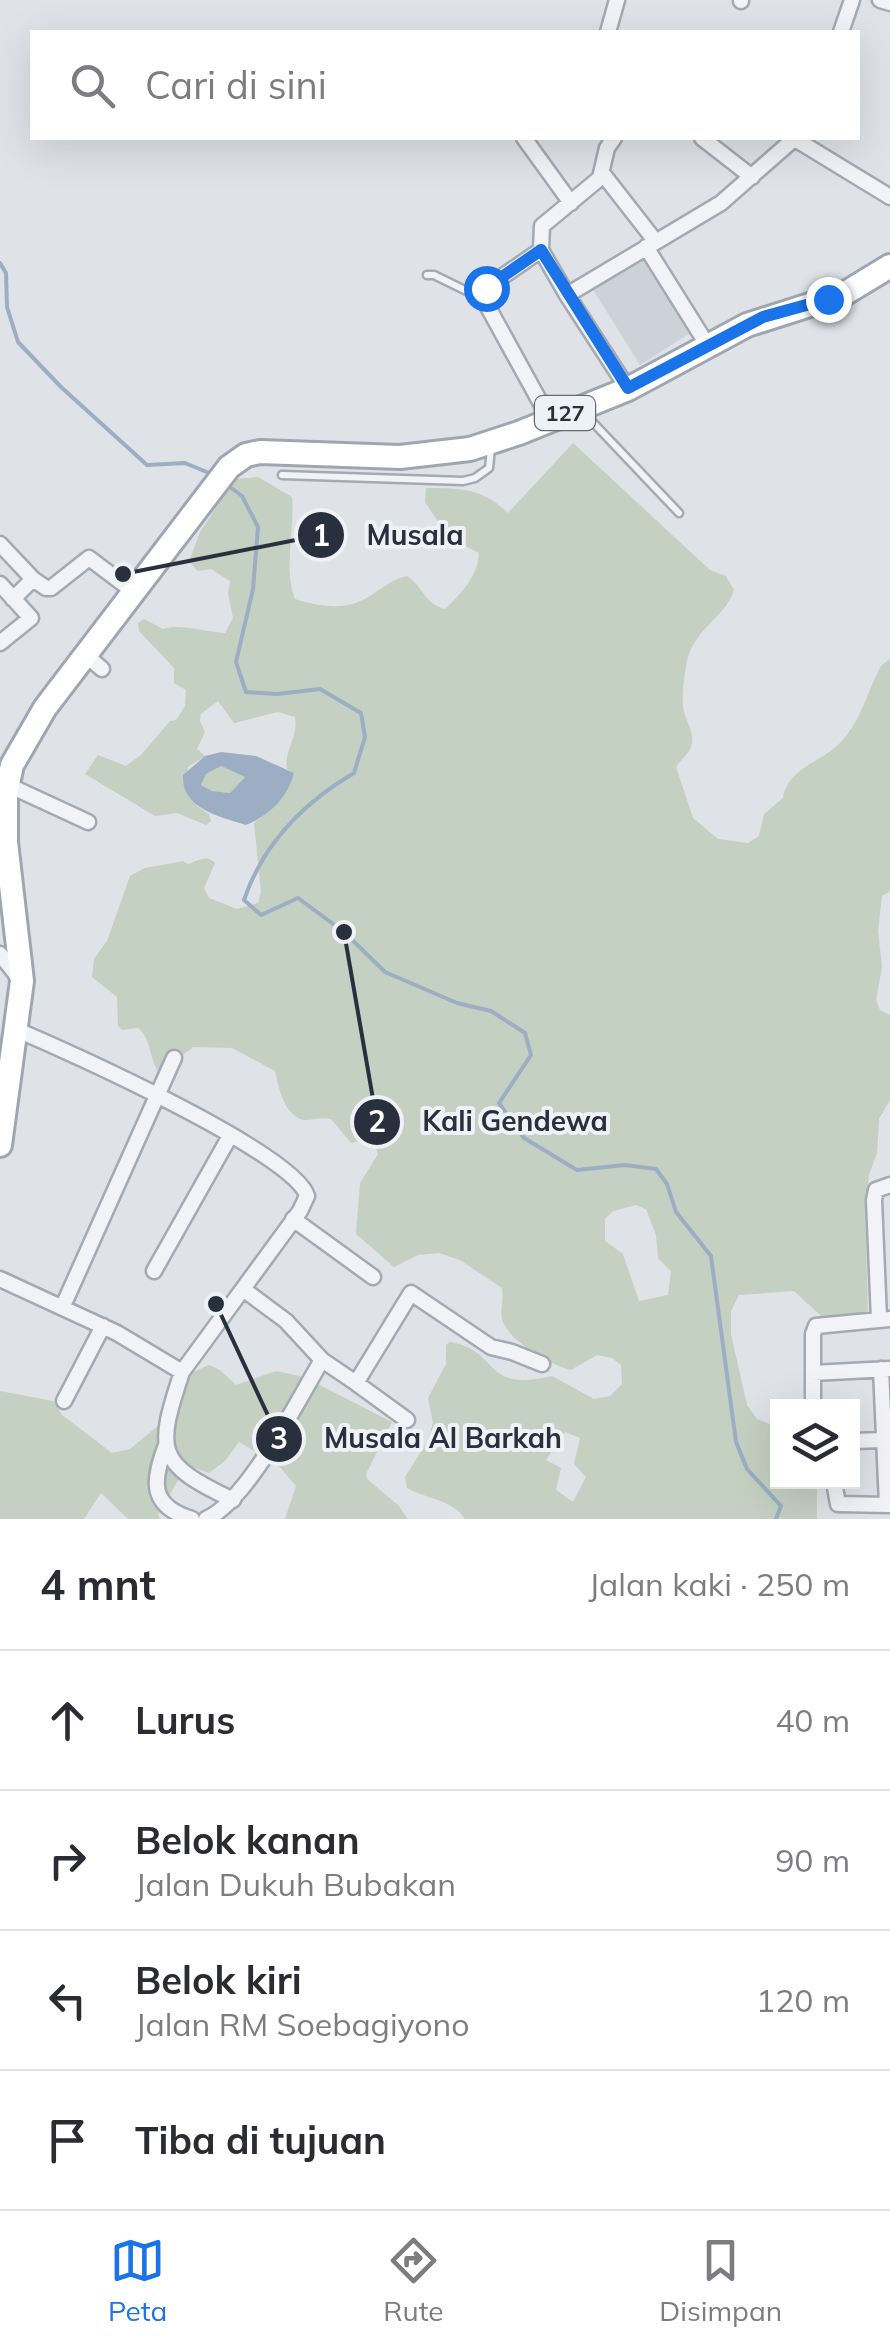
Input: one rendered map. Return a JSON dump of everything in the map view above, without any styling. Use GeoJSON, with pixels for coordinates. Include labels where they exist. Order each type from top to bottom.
{"type":"FeatureCollection","features":[{"type":"Feature","properties":{"kind":"main road","name":"127"},"geometry":{"type":"LineString","coordinates":[[1,1132],[22,981],[3,824],[5,778],[26,736],[94,662],[134,592],[221,476],[237,461],[260,452],[400,457],[445,454],[491,442],[628,388],[763,317],[844,294],[890,266]]}},
{"type":"Feature","properties":{"kind":"street"},"geometry":{"type":"LineString","coordinates":[[609,30],[617,0]]}},
{"type":"Feature","properties":{"kind":"street"},"geometry":{"type":"LineString","coordinates":[[842,30],[852,0]]}},
{"type":"Feature","properties":{"kind":"street"},"geometry":{"type":"LineString","coordinates":[[880,0],[890,3]]}},
{"type":"Feature","properties":{"kind":"street"},"geometry":{"type":"LineString","coordinates":[[525,140],[570,202]]}},
{"type":"Feature","properties":{"kind":"street"},"geometry":{"type":"LineString","coordinates":[[613,140],[602,174],[544,222],[541,250],[628,388]]}},
{"type":"Feature","properties":{"kind":"street"},"geometry":{"type":"LineString","coordinates":[[705,140],[752,177]]}},
{"type":"Feature","properties":{"kind":"street"},"geometry":{"type":"LineString","coordinates":[[567,296],[720,203],[793,140]]}},
{"type":"Feature","properties":{"kind":"street"},"geometry":{"type":"LineString","coordinates":[[798,140],[890,196]]}},
{"type":"Feature","properties":{"kind":"street"},"geometry":{"type":"LineString","coordinates":[[602,174],[651,244],[708,346]]}},
{"type":"Feature","properties":{"kind":"street"},"geometry":{"type":"LineString","coordinates":[[541,250],[490,285],[482,298],[550,420]]}},
{"type":"Feature","properties":{"kind":"street"},"geometry":{"type":"LineString","coordinates":[[0,544],[46,588],[89,558],[134,592]]}},
{"type":"Feature","properties":{"kind":"street"},"geometry":{"type":"LineString","coordinates":[[14,599],[33,578]]}},
{"type":"Feature","properties":{"kind":"street"},"geometry":{"type":"LineString","coordinates":[[0,584],[30,620],[0,643]]}},
{"type":"Feature","properties":{"kind":"street"},"geometry":{"type":"LineString","coordinates":[[5,778],[88,822]]}},
{"type":"Feature","properties":{"kind":"street"},"geometry":{"type":"LineString","coordinates":[[0,954],[22,981]]}},
{"type":"Feature","properties":{"kind":"street"},"geometry":{"type":"LineString","coordinates":[[17,1030],[157,1094],[303,1185],[306,1196],[293,1218],[182,1372],[164,1432],[166,1445],[188,1478],[233,1500]]}},
{"type":"Feature","properties":{"kind":"street"},"geometry":{"type":"LineString","coordinates":[[63,1306],[174,1058]]}},
{"type":"Feature","properties":{"kind":"street"},"geometry":{"type":"LineString","coordinates":[[154,1272],[230,1136]]}},
{"type":"Feature","properties":{"kind":"street"},"geometry":{"type":"LineString","coordinates":[[813,1399],[812,1334],[816,1326],[884,1319],[874,1200],[880,1187],[890,1185]]}},
{"type":"Feature","properties":{"kind":"street"},"geometry":{"type":"LineString","coordinates":[[293,1218],[373,1277]]}},
{"type":"Feature","properties":{"kind":"street"},"geometry":{"type":"LineString","coordinates":[[0,1279],[103,1326],[182,1372]]}},
{"type":"Feature","properties":{"kind":"street"},"geometry":{"type":"LineString","coordinates":[[244,1289],[286,1322],[322,1360],[407,1420]]}},
{"type":"Feature","properties":{"kind":"street"},"geometry":{"type":"LineString","coordinates":[[356,1383],[411,1293],[491,1348],[542,1364]]}},
{"type":"Feature","properties":{"kind":"street"},"geometry":{"type":"LineString","coordinates":[[64,1401],[103,1326]]}},
{"type":"Feature","properties":{"kind":"street"},"geometry":{"type":"LineString","coordinates":[[206,1519],[233,1500],[322,1360]]}},
{"type":"Feature","properties":{"kind":"street"},"geometry":{"type":"LineString","coordinates":[[813,1374],[886,1369],[884,1440],[888,1505],[840,1505],[835,1501],[834,1489]]}},
{"type":"Feature","properties":{"kind":"street"},"geometry":{"type":"LineString","coordinates":[[860,1441],[884,1440]]}},
{"type":"Feature","properties":{"kind":"street"},"geometry":{"type":"LineString","coordinates":[[166,1445],[154,1475],[156,1489],[174,1512],[192,1519]]}},
{"type":"Feature","properties":{"kind":"lane"},"geometry":{"type":"LineString","coordinates":[[427,275],[482,298]]}},
{"type":"Feature","properties":{"kind":"lane"},"geometry":{"type":"LineString","coordinates":[[579,407],[678,512]]}},
{"type":"Feature","properties":{"kind":"lane"},"geometry":{"type":"LineString","coordinates":[[282,475],[463,481],[489,468],[491,442]]}},
{"type":"Feature","properties":{"kind":"shaded area"},"geometry":{"type":"Polygon","coordinates":[[[646,253],[695,330],[640,365],[592,288],[646,253]]]}},
{"type":"Feature","properties":{"kind":"green space"},"geometry":{"type":"Polygon","coordinates":[[[573,443],[710,570],[726,576],[734,590],[730,600],[689,654],[683,701],[692,742],[676,767],[693,818],[718,839],[748,843],[759,836],[764,814],[783,798],[791,779],[847,735],[881,666],[890,659],[890,891],[882,896],[878,931],[882,967],[876,1000],[880,1010],[890,1015],[890,1100],[879,1119],[877,1153],[865,1206],[868,1314],[864,1318],[821,1316],[794,1291],[739,1295],[731,1311],[731,1334],[747,1405],[757,1419],[770,1424],[770,1489],[817,1489],[817,1519],[465,1519],[447,1504],[407,1488],[405,1477],[428,1440],[433,1423],[428,1398],[446,1364],[446,1345],[450,1342],[466,1346],[502,1375],[529,1380],[552,1376],[594,1399],[610,1396],[622,1384],[621,1365],[597,1355],[571,1370],[531,1350],[512,1335],[502,1319],[502,1288],[460,1260],[439,1253],[418,1255],[394,1267],[356,1234],[360,1183],[378,1154],[372,1138],[351,1143],[331,1119],[298,1118],[284,1101],[275,1071],[232,1048],[193,1047],[158,1071],[142,1032],[118,1026],[117,997],[92,977],[94,959],[107,941],[130,876],[145,868],[208,859],[215,863],[204,888],[209,898],[237,909],[258,903],[261,892],[254,823],[287,789],[293,773],[286,763],[295,717],[278,712],[234,723],[218,701],[201,714],[205,732],[197,749],[205,756],[188,767],[185,788],[197,806],[209,814],[211,821],[206,825],[177,813],[155,816],[85,774],[98,755],[126,766],[141,755],[170,721],[176,720],[185,706],[186,690],[174,683],[174,668],[139,631],[138,623],[144,619],[163,629],[185,627],[225,633],[233,618],[230,581],[211,569],[198,571],[189,562],[200,532],[235,479],[258,477],[292,497],[290,575],[295,599],[326,606],[358,602],[407,576],[433,604],[445,609],[472,577],[479,553],[448,537],[425,502],[426,488],[460,489],[499,505],[508,513],[573,443]],[[636,1205],[613,1211],[605,1219],[605,1241],[623,1254],[639,1301],[668,1295],[671,1271],[658,1258],[656,1235],[646,1209],[636,1205]],[[565,1432],[546,1460],[561,1468],[556,1490],[573,1502],[586,1477],[574,1464],[580,1438],[565,1432]]]}},
{"type":"Feature","properties":{"kind":"green space"},"geometry":{"type":"Polygon","coordinates":[[[221,766],[245,777],[230,793],[201,785],[206,774],[221,766]]]}},
{"type":"Feature","properties":{"kind":"green space"},"geometry":{"type":"Polygon","coordinates":[[[209,1365],[236,1385],[276,1371],[304,1377],[392,1422],[366,1474],[408,1519],[285,1519],[296,1486],[278,1465],[239,1442],[225,1461],[209,1473],[187,1465],[158,1515],[160,1519],[128,1519],[101,1493],[84,1519],[0,1519],[0,1391],[53,1401],[62,1415],[112,1453],[130,1449],[177,1410],[189,1374],[209,1365]]]}},
{"type":"Feature","properties":{"kind":"water"},"geometry":{"type":"Polygon","coordinates":[[[221,752],[256,756],[294,773],[276,805],[246,825],[204,810],[188,796],[183,775],[205,756],[221,752]],[[221,766],[206,774],[201,785],[230,793],[245,777],[221,766]]]}},
{"type":"Feature","properties":{"kind":"waterway"},"geometry":{"type":"LineString","coordinates":[[0,263],[6,273],[7,307],[18,342],[61,387],[147,465],[185,463],[214,475]]}},
{"type":"Feature","properties":{"kind":"waterway"},"geometry":{"type":"LineString","coordinates":[[226,484],[242,496],[258,527],[253,589],[236,662],[246,692],[277,694],[320,689],[361,713],[365,737],[354,773],[318,798],[287,827],[262,861],[244,900],[261,915],[298,898],[344,932],[385,972],[457,1003],[491,1011],[525,1033],[531,1055],[499,1103],[524,1138],[577,1170],[625,1165],[656,1169],[667,1184],[676,1212],[711,1256],[736,1442],[747,1469],[781,1506],[776,1519]]}},
{"type":"Feature","properties":{"kind":"place","name":"Musala"},"geometry":{"type":"Point","coordinates":[123,574]}},
{"type":"Feature","properties":{"kind":"place","name":"Kali Gendewa"},"geometry":{"type":"Point","coordinates":[344,932]}},
{"type":"Feature","properties":{"kind":"place","name":"Musala Al Barkah"},"geometry":{"type":"Point","coordinates":[216,1304]}},
{"type":"Feature","properties":{"kind":"route"},"geometry":{"type":"LineString","coordinates":[[486,288],[541,250],[628,388],[763,317],[828,299]]}}]}
